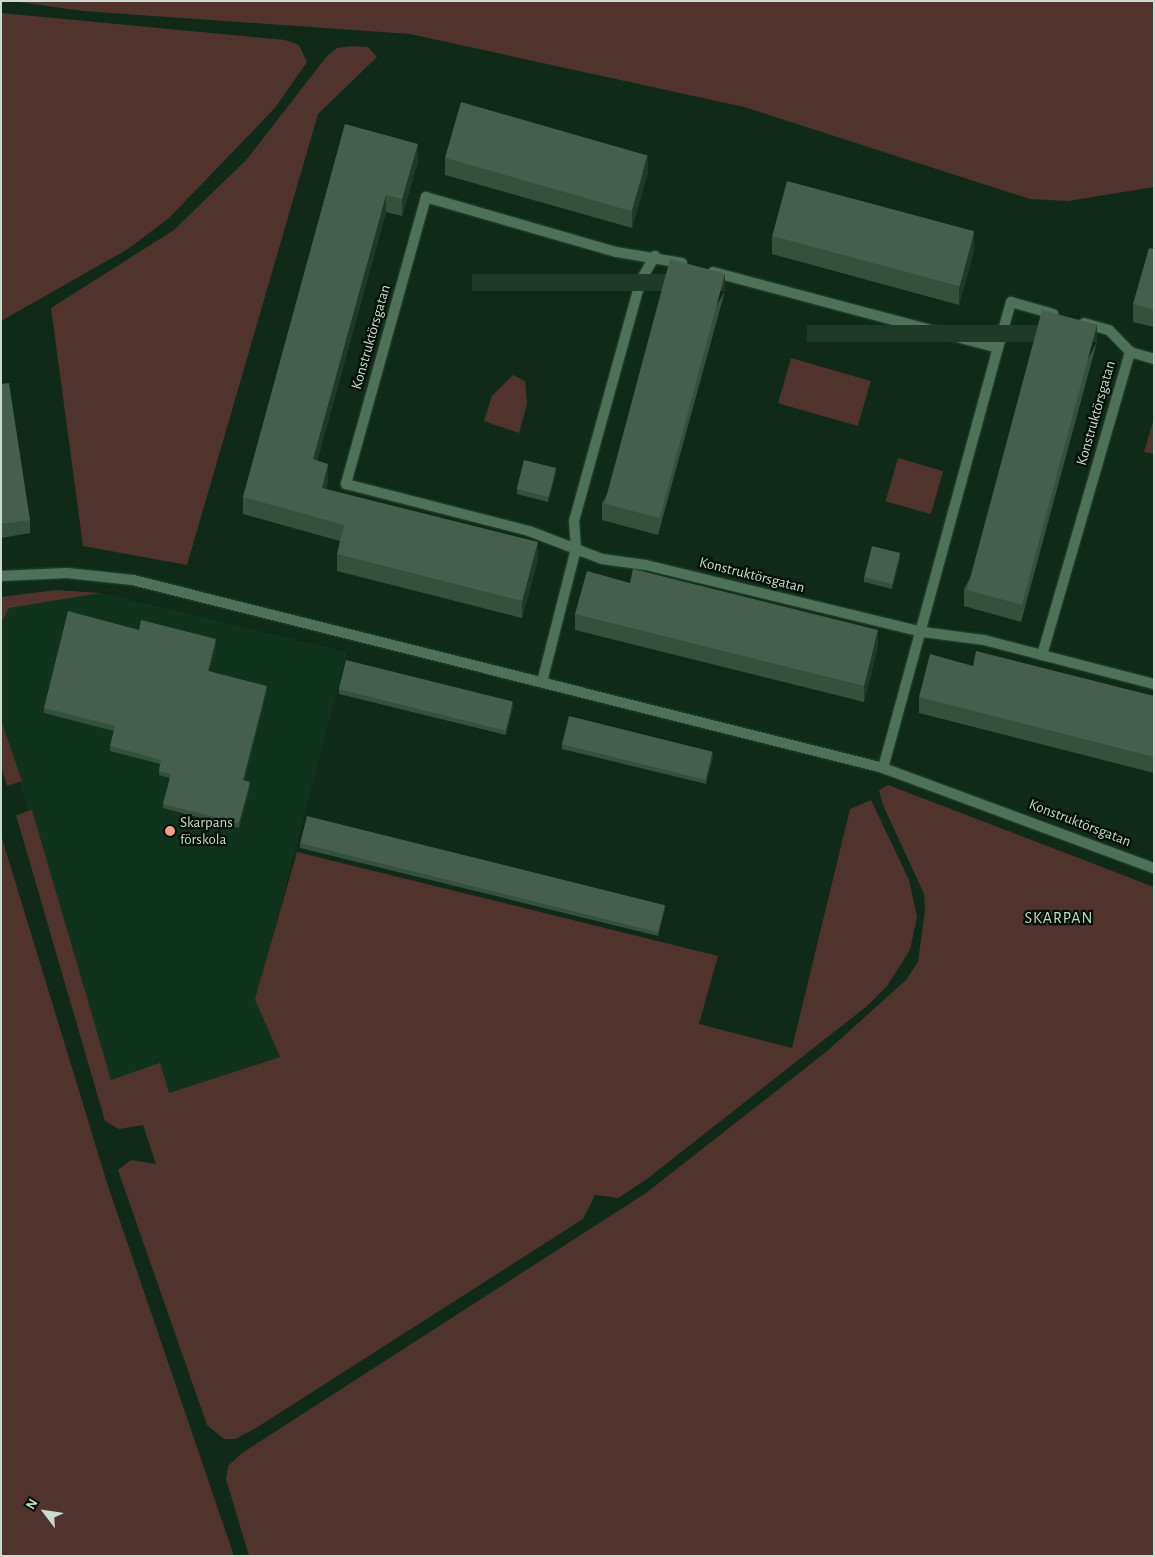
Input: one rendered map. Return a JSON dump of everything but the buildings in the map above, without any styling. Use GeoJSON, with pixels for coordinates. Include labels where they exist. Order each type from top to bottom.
{"type":"FeatureCollection","features":[{"type":"Feature","properties":{"kind":"street","name":"Konstruktörsgatan"},"geometry":{"type":"LineString","coordinates":[[998,348],[655,256],[616,252],[426,197],[346,484],[529,531],[602,559],[646,565],[923,632],[984,640],[1154,684]]}},
{"type":"Feature","properties":{"kind":"street"},"geometry":{"type":"LineString","coordinates":[[542,682],[576,549],[574,521],[640,280],[655,256]]}},
{"type":"Feature","properties":{"kind":"street","name":"Konstruktörsgatan"},"geometry":{"type":"LineString","coordinates":[[883,768],[923,632],[1011,302],[1109,330],[1130,352],[1154,359]]}},
{"type":"Feature","properties":{"kind":"street","name":"Konstruktörsgatan"},"geometry":{"type":"LineString","coordinates":[[1042,655],[1130,352]]}},
{"type":"Feature","properties":{"kind":"street","name":"Konstruktörsgatan"},"geometry":{"type":"LineString","coordinates":[[1,576],[67,574],[133,580],[883,768],[1154,868]]}},
{"type":"Feature","properties":{"kind":"shaded area"},"geometry":{"type":"Polygon","coordinates":[[[12,1],[1154,1],[1154,187],[1068,201],[1030,199],[744,107],[410,34],[83,11],[12,1]]]}},
{"type":"Feature","properties":{"kind":"shaded area"},"geometry":{"type":"Polygon","coordinates":[[[1,13],[285,40],[299,45],[307,62],[275,108],[169,218],[128,249],[1,321],[1,13]]]}},
{"type":"Feature","properties":{"kind":"shaded area"},"geometry":{"type":"Polygon","coordinates":[[[352,46],[368,47],[377,57],[318,114],[187,565],[83,546],[51,308],[174,230],[247,159],[327,56],[337,48],[352,46]]]}},
{"type":"Feature","properties":{"kind":"shaded area"},"geometry":{"type":"Polygon","coordinates":[[[791,358],[871,381],[858,426],[778,403],[791,358]]]}},
{"type":"Feature","properties":{"kind":"shaded area"},"geometry":{"type":"Polygon","coordinates":[[[513,375],[525,381],[527,404],[519,433],[484,421],[492,396],[513,375]]]}},
{"type":"Feature","properties":{"kind":"shaded area"},"geometry":{"type":"Polygon","coordinates":[[[1154,418],[1154,454],[1144,452],[1154,418]]]}},
{"type":"Feature","properties":{"kind":"shaded area"},"geometry":{"type":"Polygon","coordinates":[[[898,458],[943,471],[931,514],[886,501],[898,458]]]}},
{"type":"Feature","properties":{"kind":"shaded area"},"geometry":{"type":"Polygon","coordinates":[[[56,590],[101,593],[9,608],[1,623],[1,597],[56,590]]]}},
{"type":"Feature","properties":{"kind":"shaded area","name":"Skarpans förskola"},"geometry":{"type":"Polygon","coordinates":[[[101,593],[347,652],[256,999],[280,1057],[168,1093],[111,1080],[1,720],[1,623],[9,608],[101,593]]]}},
{"type":"Feature","properties":{"kind":"shaded area"},"geometry":{"type":"Polygon","coordinates":[[[1,720],[22,781],[7,786],[1,767],[1,720]]]}},
{"type":"Feature","properties":{"kind":"shaded area"},"geometry":{"type":"Polygon","coordinates":[[[888,785],[1154,887],[1154,1556],[249,1556],[226,1479],[228,1466],[242,1453],[646,1193],[826,1052],[906,980],[918,962],[925,910],[924,894],[883,805],[879,790],[888,785]]]}},
{"type":"Feature","properties":{"kind":"shaded area"},"geometry":{"type":"Polygon","coordinates":[[[871,800],[909,880],[917,917],[910,950],[887,986],[867,1006],[647,1179],[618,1198],[595,1195],[583,1219],[256,1428],[235,1439],[224,1439],[207,1425],[118,1170],[131,1160],[156,1164],[143,1125],[119,1129],[105,1121],[16,815],[32,810],[111,1080],[160,1063],[169,1093],[280,1057],[255,999],[297,852],[718,956],[699,1024],[792,1048],[850,809],[871,800]]]}},
{"type":"Feature","properties":{"kind":"shaded area"},"geometry":{"type":"Polygon","coordinates":[[[1,835],[108,1186],[234,1556],[1,1556],[1,835]]]}},
{"type":"Feature","properties":{"kind":"place","name":"Skarpans förskola"},"geometry":{"type":"Point","coordinates":[170,831]}},
{"type":"Feature","properties":{"kind":"district","name":"SKARPAN"},"geometry":{"type":"Point","coordinates":[1059,918]}}]}
